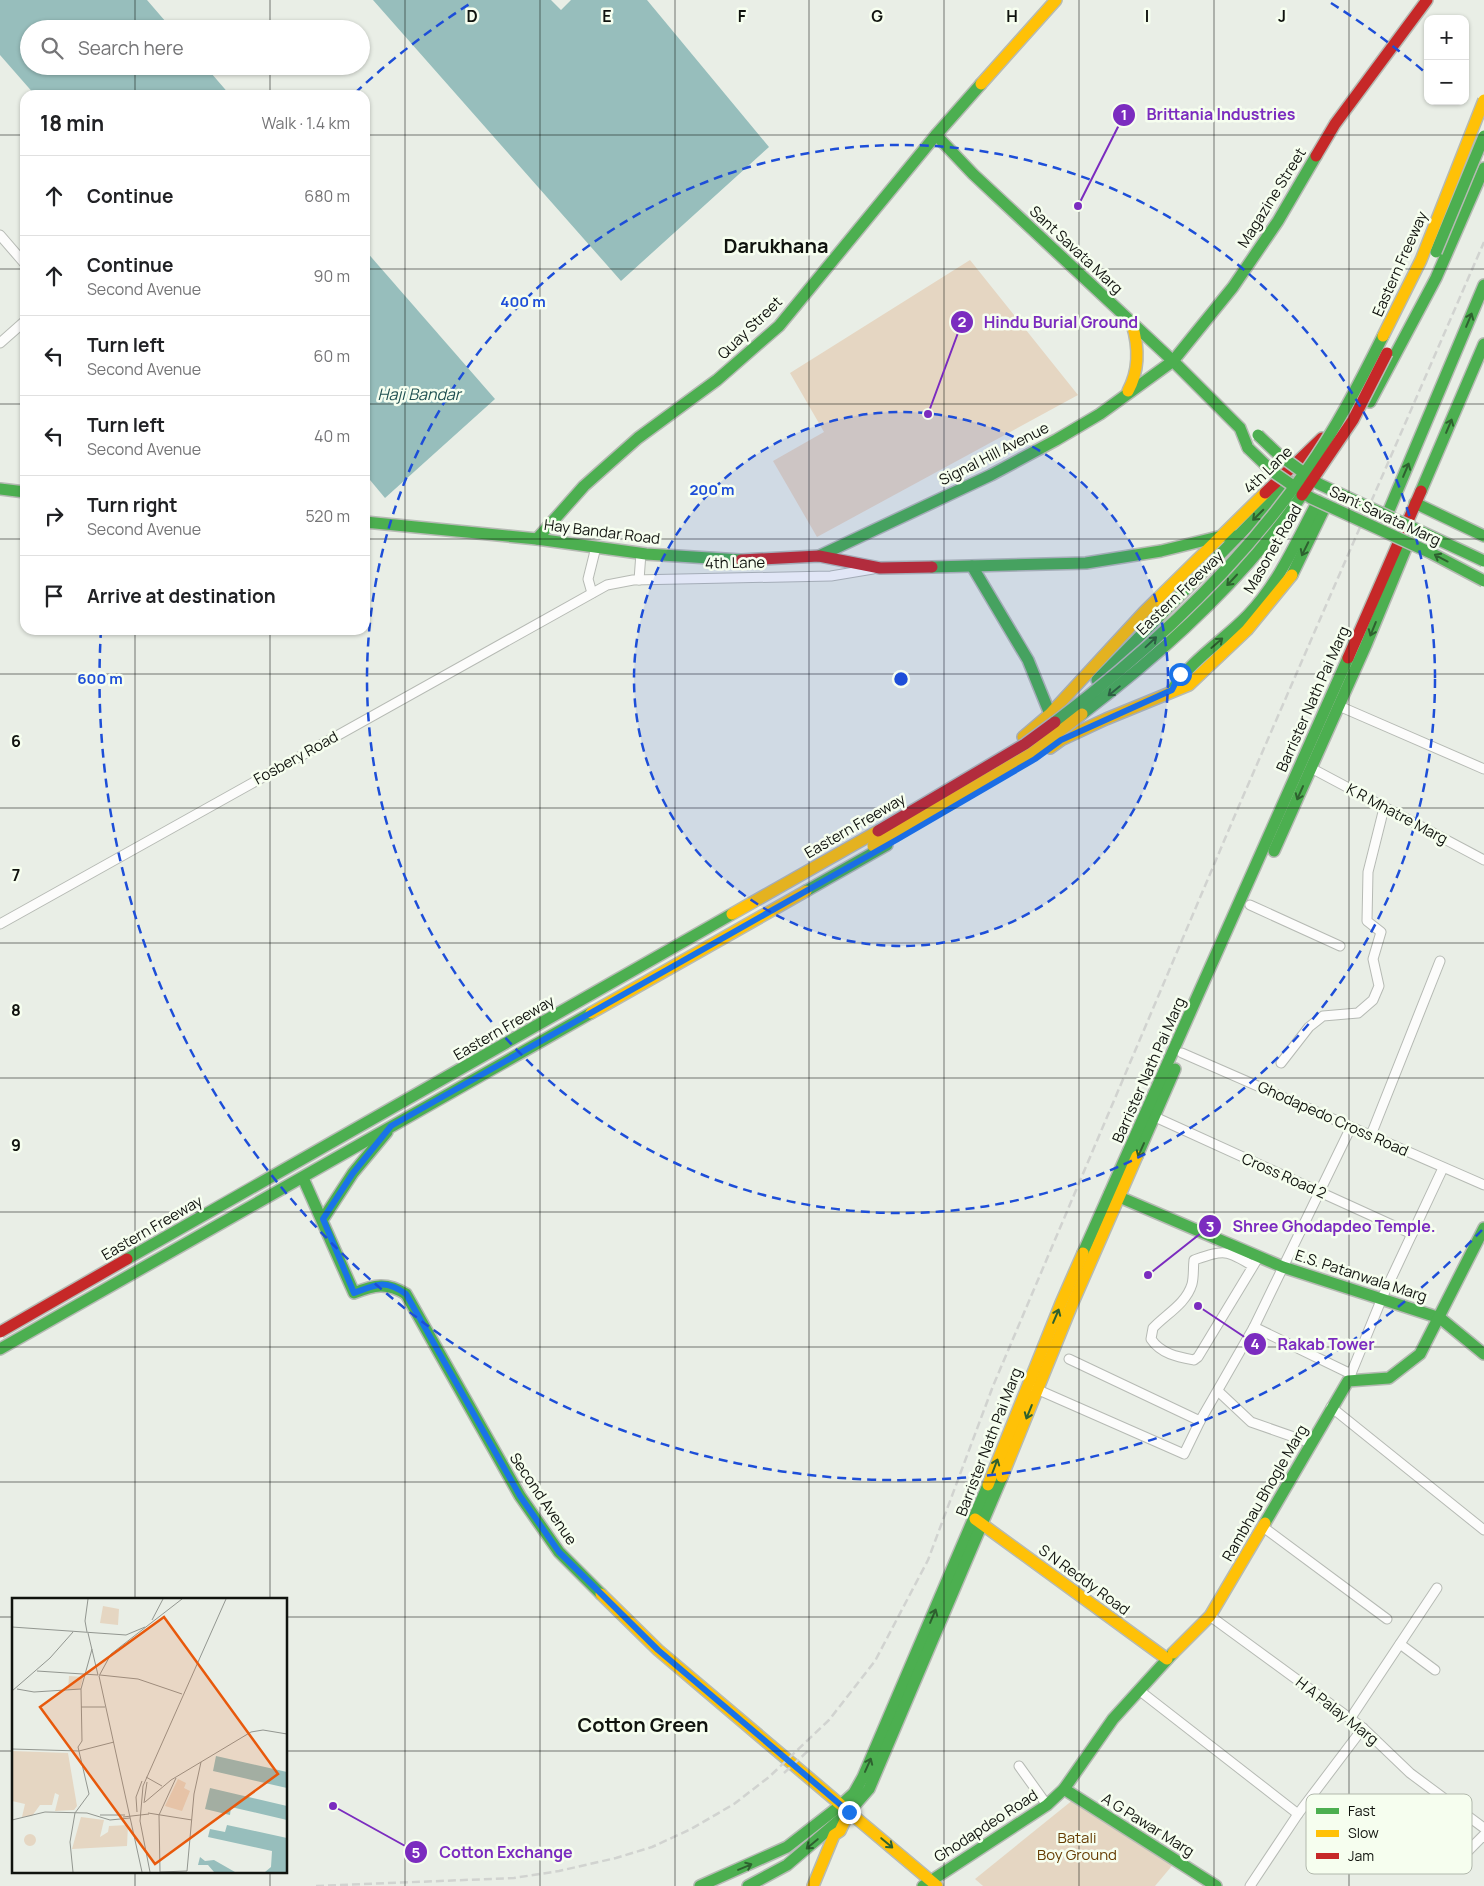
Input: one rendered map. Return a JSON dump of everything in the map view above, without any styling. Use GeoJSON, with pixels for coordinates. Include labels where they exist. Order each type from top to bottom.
{"type":"FeatureCollection","features":[{"type":"Feature","properties":{"kind":"main road","name":"Quay Street"},"geometry":{"type":"LineString","coordinates":[[537,539],[584,486],[638,438],[717,380],[779,326],[899,183],[936,135],[1056,0]]}},
{"type":"Feature","properties":{"kind":"main road","name":"Magazine Street"},"geometry":{"type":"LineString","coordinates":[[1173,361],[1233,287],[1278,221],[1335,124],[1392,50],[1427,0]]}},
{"type":"Feature","properties":{"kind":"main road","name":"Eastern Freeway"},"geometry":{"type":"LineString","coordinates":[[0,1331],[881,829],[968,775],[1025,744],[1123,668],[1211,586],[1265,526],[1307,470],[1343,412],[1421,260],[1484,100]]}},
{"type":"Feature","properties":{"kind":"main road","name":"4th Lane"},"geometry":{"type":"LineString","coordinates":[[819,556],[880,568],[1086,563],[1161,551],[1222,536],[1322,438],[1373,366],[1425,262],[1446,205],[1484,116]]}},
{"type":"Feature","properties":{"kind":"main road","name":"Sant Savata Marg"},"geometry":{"type":"LineString","coordinates":[[936,135],[973,174],[1173,361],[1240,428],[1248,448],[1273,472],[1322,503],[1431,553],[1484,581]]}},
{"type":"Feature","properties":{"kind":"main road","name":"Eastern Freeway"},"geometry":{"type":"LineString","coordinates":[[0,1344],[959,798],[1032,754],[1131,677],[1187,627],[1220,594],[1277,531],[1353,420],[1425,278],[1484,136]]}},
{"type":"Feature","properties":{"kind":"main road"},"geometry":{"type":"LineString","coordinates":[[0,1349],[898,839],[1035,759],[1061,740],[1090,688],[1236,536],[1332,443],[1382,370],[1434,268],[1484,151]]}},
{"type":"Feature","properties":{"kind":"main road"},"geometry":{"type":"LineString","coordinates":[[1353,420],[1372,400],[1436,278],[1484,168]]}},
{"type":"Feature","properties":{"kind":"main road"},"geometry":{"type":"LineString","coordinates":[[1387,515],[1484,285]]}},
{"type":"Feature","properties":{"kind":"main road"},"geometry":{"type":"LineString","coordinates":[[1125,395],[1134,382],[1137,366],[1137,339],[1131,322]]}},
{"type":"Feature","properties":{"kind":"main road","name":"Barrister Nath Pai Marg"},"geometry":{"type":"LineString","coordinates":[[845,1809],[863,1798],[873,1781],[979,1522],[1038,1390],[1115,1195],[1155,1118],[1168,1074],[1182,1053],[1339,706],[1484,344]]}},
{"type":"Feature","properties":{"kind":"main road","name":"Signal Hill Avenue"},"geometry":{"type":"LineString","coordinates":[[819,556],[991,475],[1056,440],[1173,361]]}},
{"type":"Feature","properties":{"kind":"main road","name":"Barrister Nath Pai Marg"},"geometry":{"type":"LineString","coordinates":[[979,1522],[1026,1385],[1115,1195],[1272,833],[1297,769],[1484,368]]}},
{"type":"Feature","properties":{"kind":"main road","name":"Sant Savata Marg"},"geometry":{"type":"LineString","coordinates":[[1240,428],[1258,435],[1278,454],[1319,484],[1484,562]]}},
{"type":"Feature","properties":{"kind":"main road"},"geometry":{"type":"LineString","coordinates":[[0,489],[20,491]]}},
{"type":"Feature","properties":{"kind":"main road","name":"Masonet Road"},"geometry":{"type":"LineString","coordinates":[[1061,740],[1172,690],[1189,685],[1247,630],[1294,572],[1322,503]]}},
{"type":"Feature","properties":{"kind":"main road"},"geometry":{"type":"LineString","coordinates":[[1420,504],[1484,536]]}},
{"type":"Feature","properties":{"kind":"main road","name":"Hay Bandar Road"},"geometry":{"type":"LineString","coordinates":[[370,522],[537,539],[641,553],[744,560],[819,556]]}},
{"type":"Feature","properties":{"kind":"main road"},"geometry":{"type":"LineString","coordinates":[[0,1331],[891,816],[1022,737],[1050,714],[1144,612],[1222,536],[1236,536]]}},
{"type":"Feature","properties":{"kind":"main road"},"geometry":{"type":"LineString","coordinates":[[972,566],[1028,660],[1061,740]]}},
{"type":"Feature","properties":{"kind":"main road"},"geometry":{"type":"LineString","coordinates":[[383,1108],[391,1126]]}},
{"type":"Feature","properties":{"kind":"main road"},"geometry":{"type":"LineString","coordinates":[[323,1219],[353,1173],[391,1126]]}},
{"type":"Feature","properties":{"kind":"main road","name":"Second Avenue"},"geometry":{"type":"LineString","coordinates":[[303,1178],[323,1219],[354,1293],[378,1284],[392,1285],[406,1294],[520,1496],[559,1552],[658,1650],[845,1809]]}},
{"type":"Feature","properties":{"kind":"main road","name":"E.S. Patanwala Marg"},"geometry":{"type":"LineString","coordinates":[[1115,1195],[1256,1261],[1283,1267],[1440,1318],[1484,1354]]}},
{"type":"Feature","properties":{"kind":"main road"},"geometry":{"type":"LineString","coordinates":[[1349,1377],[1389,1378],[1420,1354],[1440,1318],[1484,1228]]}},
{"type":"Feature","properties":{"kind":"main road","name":"Rambhau Bhogle Marg"},"geometry":{"type":"LineString","coordinates":[[1064,1789],[1113,1719],[1167,1659],[1210,1616],[1349,1377]]}},
{"type":"Feature","properties":{"kind":"main road","name":"S N Reddy Road"},"geometry":{"type":"LineString","coordinates":[[979,1522],[1167,1659]]}},
{"type":"Feature","properties":{"kind":"main road","name":"Ghodapdeo Road"},"geometry":{"type":"LineString","coordinates":[[930,1884],[1047,1805],[1064,1789]]}},
{"type":"Feature","properties":{"kind":"main road","name":"A G Pawar Marg"},"geometry":{"type":"LineString","coordinates":[[1064,1789],[1216,1886]]}},
{"type":"Feature","properties":{"kind":"main road"},"geometry":{"type":"LineString","coordinates":[[822,1886],[842,1837],[840,1831],[845,1809]]}},
{"type":"Feature","properties":{"kind":"main road"},"geometry":{"type":"LineString","coordinates":[[845,1809],[930,1884]]}},
{"type":"Feature","properties":{"kind":"main road"},"geometry":{"type":"LineString","coordinates":[[700,1886],[787,1847],[845,1809]]}},
{"type":"Feature","properties":{"kind":"main road"},"geometry":{"type":"LineString","coordinates":[[748,1886],[787,1865],[845,1809]]}},
{"type":"Feature","properties":{"kind":"main road"},"geometry":{"type":"LineString","coordinates":[[813,1886],[834,1835],[840,1831]]}},
{"type":"Feature","properties":{"kind":"street"},"geometry":{"type":"LineString","coordinates":[[0,235],[20,258]]}},
{"type":"Feature","properties":{"kind":"street"},"geometry":{"type":"LineString","coordinates":[[0,342],[20,325]]}},
{"type":"Feature","properties":{"kind":"street"},"geometry":{"type":"LineString","coordinates":[[592,593],[588,579],[596,547]]}},
{"type":"Feature","properties":{"kind":"street"},"geometry":{"type":"LineString","coordinates":[[639,580],[641,553]]}},
{"type":"Feature","properties":{"kind":"street","name":"4th Lane"},"geometry":{"type":"LineString","coordinates":[[592,593],[607,586],[639,580],[831,576],[880,568]]}},
{"type":"Feature","properties":{"kind":"street","name":"Fosbery Road"},"geometry":{"type":"LineString","coordinates":[[0,924],[592,593]]}},
{"type":"Feature","properties":{"kind":"street"},"geometry":{"type":"LineString","coordinates":[[1339,706],[1484,769]]}},
{"type":"Feature","properties":{"kind":"street","name":"K R Mhatre Marg"},"geometry":{"type":"LineString","coordinates":[[1311,768],[1484,860]]}},
{"type":"Feature","properties":{"kind":"street"},"geometry":{"type":"LineString","coordinates":[[1281,1063],[1309,1027],[1324,1016],[1358,1013],[1374,1000],[1379,986],[1373,959],[1381,932],[1367,921],[1368,872],[1384,808]]}},
{"type":"Feature","properties":{"kind":"street"},"geometry":{"type":"LineString","coordinates":[[1250,905],[1340,946]]}},
{"type":"Feature","properties":{"kind":"street"},"geometry":{"type":"LineString","coordinates":[[1371,1135],[1440,961]]}},
{"type":"Feature","properties":{"kind":"street","name":"Ghodapedo Cross Road"},"geometry":{"type":"LineString","coordinates":[[1182,1053],[1484,1185]]}},
{"type":"Feature","properties":{"kind":"street","name":"Cross Road 2"},"geometry":{"type":"LineString","coordinates":[[1155,1118],[1412,1234]]}},
{"type":"Feature","properties":{"kind":"street"},"geometry":{"type":"LineString","coordinates":[[1026,1385],[1184,1454],[1200,1420],[1254,1327],[1351,1127]]}},
{"type":"Feature","properties":{"kind":"street"},"geometry":{"type":"LineString","coordinates":[[1254,1327],[1349,1377],[1382,1298],[1443,1168]]}},
{"type":"Feature","properties":{"kind":"street"},"geometry":{"type":"LineString","coordinates":[[1219,1252],[1256,1261],[1198,1357],[1194,1360],[1178,1357],[1157,1347],[1151,1339],[1153,1328],[1173,1312],[1188,1293],[1192,1284],[1194,1260],[1219,1252]]}},
{"type":"Feature","properties":{"kind":"street"},"geometry":{"type":"LineString","coordinates":[[1069,1359],[1200,1420]]}},
{"type":"Feature","properties":{"kind":"street"},"geometry":{"type":"LineString","coordinates":[[1218,1390],[1251,1422],[1311,1444]]}},
{"type":"Feature","properties":{"kind":"street"},"geometry":{"type":"LineString","coordinates":[[1331,1407],[1484,1530]]}},
{"type":"Feature","properties":{"kind":"street"},"geometry":{"type":"LineString","coordinates":[[1263,1527],[1387,1619]]}},
{"type":"Feature","properties":{"kind":"street"},"geometry":{"type":"LineString","coordinates":[[1350,1719],[1437,1588]]}},
{"type":"Feature","properties":{"kind":"street","name":"H A Palay Marg"},"geometry":{"type":"LineString","coordinates":[[1210,1616],[1363,1728],[1410,1773],[1438,1794]]}},
{"type":"Feature","properties":{"kind":"street"},"geometry":{"type":"LineString","coordinates":[[1400,1644],[1435,1670]]}},
{"type":"Feature","properties":{"kind":"street"},"geometry":{"type":"LineString","coordinates":[[1140,1691],[1298,1814]]}},
{"type":"Feature","properties":{"kind":"street"},"geometry":{"type":"LineString","coordinates":[[1313,1794],[1363,1728]]}},
{"type":"Feature","properties":{"kind":"street"},"geometry":{"type":"LineString","coordinates":[[1019,1766],[1047,1805]]}},
{"type":"Feature","properties":{"kind":"street"},"geometry":{"type":"LineString","coordinates":[[1250,1886],[1306,1803]]}},
{"type":"Feature","properties":{"kind":"street","name":"H A Palay Marg"},"geometry":{"type":"LineString","coordinates":[[1472,1819],[1484,1828]]}},
{"type":"Feature","properties":{"kind":"street"},"geometry":{"type":"LineString","coordinates":[[1472,1847],[1484,1835]]}},
{"type":"Feature","properties":{"kind":"green space"},"geometry":{"type":"Polygon","coordinates":[[[970,260],[1078,395],[817,537],[773,461],[824,432],[790,373],[970,260]]]}},
{"type":"Feature","properties":{"kind":"green space","name":"Batali Boy Ground"},"geometry":{"type":"Polygon","coordinates":[[[1074,1799],[1176,1861],[1155,1886],[983,1886],[975,1879],[1074,1799]]]}},
{"type":"Feature","properties":{"kind":"water"},"geometry":{"type":"Polygon","coordinates":[[[0,0],[147,0],[164,20],[20,20],[20,75],[213,75],[226,90],[31,90],[0,55],[0,0]]]}},
{"type":"Feature","properties":{"kind":"water"},"geometry":{"type":"Polygon","coordinates":[[[373,0],[551,0],[561,10],[571,0],[647,0],[769,147],[621,281],[373,0]]]}},
{"type":"Feature","properties":{"kind":"water","name":"Haji Bandar"},"geometry":{"type":"Polygon","coordinates":[[[370,256],[495,399],[385,498],[370,480],[370,256]]]}},
{"type":"Feature","properties":{"kind":"railway"},"geometry":{"type":"LineString","coordinates":[[316,1886],[514,1878],[559,1871],[616,1858],[652,1847],[691,1829],[734,1804],[769,1777],[829,1720],[875,1661],[928,1560],[993,1386],[1238,808],[1484,242]]}},
{"type":"Feature","properties":{"kind":"railway"},"geometry":{"type":"LineString","coordinates":[[784,1773],[810,1749]]}},
{"type":"Feature","properties":{"kind":"traffic: fast"},"geometry":{"type":"LineString","coordinates":[[537,539],[584,486],[638,438],[717,380],[779,326],[936,135],[981,84]]}},
{"type":"Feature","properties":{"kind":"traffic: fast"},"geometry":{"type":"LineString","coordinates":[[936,135],[973,174],[1173,361],[1240,428],[1248,448]]}},
{"type":"Feature","properties":{"kind":"traffic: fast"},"geometry":{"type":"LineString","coordinates":[[1436,252],[1484,136]]}},
{"type":"Feature","properties":{"kind":"traffic: fast"},"geometry":{"type":"LineString","coordinates":[[819,556],[991,475],[1056,440],[1100,414],[1173,361],[1233,287],[1278,221],[1316,156]]}},
{"type":"Feature","properties":{"kind":"traffic: fast"},"geometry":{"type":"LineString","coordinates":[[1370,402],[1436,278],[1484,168]]}},
{"type":"Feature","properties":{"kind":"traffic: fast"},"geometry":{"type":"LineString","coordinates":[[1387,515],[1484,285]]}},
{"type":"Feature","properties":{"kind":"traffic: fast"},"geometry":{"type":"LineString","coordinates":[[1055,722],[1158,637],[1251,541],[1280,506],[1317,455],[1347,405],[1383,336]]}},
{"type":"Feature","properties":{"kind":"traffic: fast"},"geometry":{"type":"LineString","coordinates":[[1421,491],[1484,344]]}},
{"type":"Feature","properties":{"kind":"traffic: fast"},"geometry":{"type":"LineString","coordinates":[[1258,435],[1278,454],[1319,484],[1484,561]]}},
{"type":"Feature","properties":{"kind":"traffic: fast"},"geometry":{"type":"LineString","coordinates":[[1248,448],[1273,472],[1311,498],[1431,553],[1484,581]]}},
{"type":"Feature","properties":{"kind":"traffic: fast"},"geometry":{"type":"LineString","coordinates":[[1097,680],[1291,482]]}},
{"type":"Feature","properties":{"kind":"traffic: fast"},"geometry":{"type":"LineString","coordinates":[[0,489],[20,491]]}},
{"type":"Feature","properties":{"kind":"traffic: fast"},"geometry":{"type":"LineString","coordinates":[[1082,714],[1143,666],[1201,613],[1254,556],[1302,495]]}},
{"type":"Feature","properties":{"kind":"traffic: fast"},"geometry":{"type":"LineString","coordinates":[[1172,690],[1189,669],[1259,603],[1287,561],[1318,501]]}},
{"type":"Feature","properties":{"kind":"traffic: fast"},"geometry":{"type":"LineString","coordinates":[[1415,503],[1484,536]]}},
{"type":"Feature","properties":{"kind":"traffic: fast"},"geometry":{"type":"LineString","coordinates":[[1292,575],[1326,505]]}},
{"type":"Feature","properties":{"kind":"traffic: fast"},"geometry":{"type":"LineString","coordinates":[[370,522],[537,539],[646,554],[741,560]]}},
{"type":"Feature","properties":{"kind":"traffic: fast"},"geometry":{"type":"LineString","coordinates":[[932,567],[1086,563],[1161,551],[1222,536],[1237,536]]}},
{"type":"Feature","properties":{"kind":"traffic: fast"},"geometry":{"type":"LineString","coordinates":[[1274,851],[1366,645],[1411,536]]}},
{"type":"Feature","properties":{"kind":"traffic: fast"},"geometry":{"type":"LineString","coordinates":[[972,566],[1028,660],[1052,719]]}},
{"type":"Feature","properties":{"kind":"traffic: fast"},"geometry":{"type":"LineString","coordinates":[[1083,1253],[1348,658]]}},
{"type":"Feature","properties":{"kind":"traffic: fast"},"geometry":{"type":"LineString","coordinates":[[806,891],[887,845]]}},
{"type":"Feature","properties":{"kind":"traffic: fast"},"geometry":{"type":"LineString","coordinates":[[127,1259],[732,914]]}},
{"type":"Feature","properties":{"kind":"traffic: fast"},"geometry":{"type":"LineString","coordinates":[[0,1349],[591,1013]]}},
{"type":"Feature","properties":{"kind":"traffic: fast"},"geometry":{"type":"LineString","coordinates":[[1137,1156],[1175,1069]]}},
{"type":"Feature","properties":{"kind":"traffic: fast"},"geometry":{"type":"LineString","coordinates":[[323,1219],[353,1173],[387,1132]]}},
{"type":"Feature","properties":{"kind":"traffic: fast"},"geometry":{"type":"LineString","coordinates":[[303,1178],[354,1293],[368,1288],[386,1286],[406,1294],[520,1496],[559,1552],[601,1594]]}},
{"type":"Feature","properties":{"kind":"traffic: fast"},"geometry":{"type":"LineString","coordinates":[[1110,1193],[1283,1267],[1440,1318],[1484,1354]]}},
{"type":"Feature","properties":{"kind":"traffic: fast"},"geometry":{"type":"LineString","coordinates":[[1265,1523],[1348,1381],[1389,1378],[1420,1354],[1484,1228]]}},
{"type":"Feature","properties":{"kind":"traffic: fast"},"geometry":{"type":"LineString","coordinates":[[748,1886],[787,1865],[849,1812],[869,1789],[1002,1477]]}},
{"type":"Feature","properties":{"kind":"traffic: fast"},"geometry":{"type":"LineString","coordinates":[[700,1886],[787,1847],[854,1793],[863,1777],[988,1485]]}},
{"type":"Feature","properties":{"kind":"traffic: fast"},"geometry":{"type":"LineString","coordinates":[[923,1886],[1047,1805],[1064,1789],[1113,1719],[1173,1653]]}},
{"type":"Feature","properties":{"kind":"traffic: fast"},"geometry":{"type":"LineString","coordinates":[[1064,1789],[1216,1886]]}},
{"type":"Feature","properties":{"kind":"traffic: slow"},"geometry":{"type":"LineString","coordinates":[[981,84],[1056,0]]}},
{"type":"Feature","properties":{"kind":"traffic: slow"},"geometry":{"type":"LineString","coordinates":[[1383,336],[1421,260],[1484,100]]}},
{"type":"Feature","properties":{"kind":"traffic: slow"},"geometry":{"type":"LineString","coordinates":[[1128,391],[1135,374],[1137,358],[1132,324]]}},
{"type":"Feature","properties":{"kind":"traffic: slow"},"geometry":{"type":"LineString","coordinates":[[1023,737],[1050,714],[1144,612],[1265,493]]}},
{"type":"Feature","properties":{"kind":"traffic: slow"},"geometry":{"type":"LineString","coordinates":[[1050,748],[1061,740],[1106,719],[1189,685],[1247,630],[1292,575]]}},
{"type":"Feature","properties":{"kind":"traffic: slow"},"geometry":{"type":"LineString","coordinates":[[873,846],[1032,753],[1082,714]]}},
{"type":"Feature","properties":{"kind":"traffic: slow"},"geometry":{"type":"LineString","coordinates":[[732,914],[878,831]]}},
{"type":"Feature","properties":{"kind":"traffic: slow"},"geometry":{"type":"LineString","coordinates":[[591,1013],[806,891]]}},
{"type":"Feature","properties":{"kind":"traffic: slow"},"geometry":{"type":"LineString","coordinates":[[1002,1477],[1071,1307],[1137,1156]]}},
{"type":"Feature","properties":{"kind":"traffic: slow"},"geometry":{"type":"LineString","coordinates":[[988,1485],[1083,1253]]}},
{"type":"Feature","properties":{"kind":"traffic: slow"},"geometry":{"type":"LineString","coordinates":[[975,1519],[1167,1659]]}},
{"type":"Feature","properties":{"kind":"traffic: slow"},"geometry":{"type":"LineString","coordinates":[[1173,1653],[1210,1616],[1265,1523]]}},
{"type":"Feature","properties":{"kind":"traffic: slow"},"geometry":{"type":"LineString","coordinates":[[601,1594],[658,1650],[841,1805]]}},
{"type":"Feature","properties":{"kind":"traffic: slow"},"geometry":{"type":"LineString","coordinates":[[813,1886],[834,1835],[840,1831],[849,1812],[937,1886]]}},
{"type":"Feature","properties":{"kind":"traffic: jam"},"geometry":{"type":"LineString","coordinates":[[1316,156],[1335,124],[1427,0]]}},
{"type":"Feature","properties":{"kind":"traffic: jam"},"geometry":{"type":"LineString","coordinates":[[1302,495],[1353,420],[1387,353]]}},
{"type":"Feature","properties":{"kind":"traffic: jam"},"geometry":{"type":"LineString","coordinates":[[1265,493],[1322,438]]}},
{"type":"Feature","properties":{"kind":"traffic: jam"},"geometry":{"type":"LineString","coordinates":[[1348,658],[1421,491]]}},
{"type":"Feature","properties":{"kind":"traffic: jam"},"geometry":{"type":"LineString","coordinates":[[741,560],[819,556],[880,568],[932,567]]}},
{"type":"Feature","properties":{"kind":"traffic: jam"},"geometry":{"type":"LineString","coordinates":[[878,831],[1025,744],[1055,722]]}},
{"type":"Feature","properties":{"kind":"traffic: jam"},"geometry":{"type":"LineString","coordinates":[[0,1332],[127,1259]]}},
{"type":"Feature","properties":{"kind":"place","name":"Brittania Industries"},"geometry":{"type":"Point","coordinates":[1078,206]}},
{"type":"Feature","properties":{"kind":"place","name":"Hindu Burial Ground"},"geometry":{"type":"Point","coordinates":[928,414]}},
{"type":"Feature","properties":{"kind":"place","name":"Shree Ghodapdeo Temple."},"geometry":{"type":"Point","coordinates":[1148,1275]}},
{"type":"Feature","properties":{"kind":"place","name":"Rakab Tower"},"geometry":{"type":"Point","coordinates":[1198,1306]}},
{"type":"Feature","properties":{"kind":"place","name":"Cotton Exchange"},"geometry":{"type":"Point","coordinates":[333,1806]}},
{"type":"Feature","properties":{"kind":"district","name":"Darukhana"},"geometry":{"type":"Point","coordinates":[776,246]}},
{"type":"Feature","properties":{"kind":"district","name":"Cotton Green"},"geometry":{"type":"Point","coordinates":[643,1725]}},
{"type":"Feature","properties":{"kind":"route"},"geometry":{"type":"LineString","coordinates":[[849,1812],[658,1650],[602,1597],[559,1552],[520,1496],[406,1294],[392,1285],[378,1284],[354,1293],[323,1219],[333,1200],[391,1126],[898,839],[1035,759],[1061,740],[1172,690],[1180,674]]}}]}
